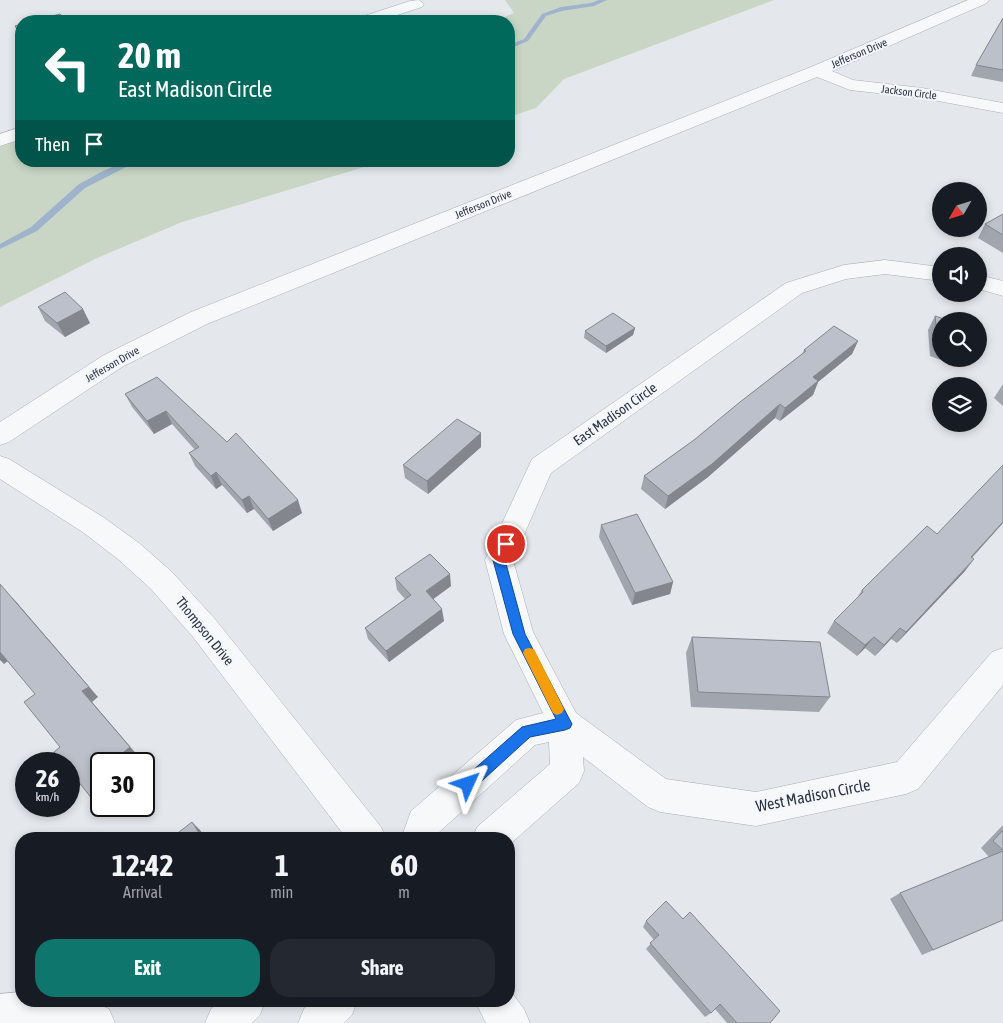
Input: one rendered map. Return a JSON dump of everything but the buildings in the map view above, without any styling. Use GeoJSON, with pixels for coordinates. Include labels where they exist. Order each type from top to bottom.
{"type":"FeatureCollection","features":[{"type":"Feature","properties":{"kind":"street","name":"Jefferson Drive"},"geometry":{"type":"LineString","coordinates":[[0,435],[113,360],[199,318],[817,71],[981,0]]}},
{"type":"Feature","properties":{"kind":"street"},"geometry":{"type":"LineString","coordinates":[[382,15],[416,4]]}},
{"type":"Feature","properties":{"kind":"street","name":"Jackson Circle"},"geometry":{"type":"LineString","coordinates":[[817,71],[850,85],[922,93],[1003,108]]}},
{"type":"Feature","properties":{"kind":"street"},"geometry":{"type":"LineString","coordinates":[[0,140],[15,135]]}},
{"type":"Feature","properties":{"kind":"street","name":"East Madison Circle"},"geometry":{"type":"LineString","coordinates":[[497,832],[566,771],[565,724],[519,634],[499,560],[541,466],[794,288],[844,272],[885,267],[932,273]]}},
{"type":"Feature","properties":{"kind":"street"},"geometry":{"type":"LineString","coordinates":[[987,284],[1003,289]]}},
{"type":"Feature","properties":{"kind":"street","name":"Thompson Drive"},"geometry":{"type":"LineString","coordinates":[[0,466],[58,501],[109,537],[147,567],[176,595],[364,832]]}},
{"type":"Feature","properties":{"kind":"street","name":"West Madison Circle"},"geometry":{"type":"LineString","coordinates":[[565,724],[660,795],[756,809],[906,777],[1003,662]]}},
{"type":"Feature","properties":{"kind":"street"},"geometry":{"type":"LineString","coordinates":[[420,832],[423,823],[527,732],[565,724]]}},
{"type":"Feature","properties":{"kind":"street"},"geometry":{"type":"LineString","coordinates":[[225,1023],[240,1007]]}},
{"type":"Feature","properties":{"kind":"street"},"geometry":{"type":"LineString","coordinates":[[318,1023],[333,1007]]}},
{"type":"Feature","properties":{"kind":"street"},"geometry":{"type":"LineString","coordinates":[[498,1007],[510,1023]]}},
{"type":"Feature","properties":{"kind":"street"},"geometry":{"type":"LineString","coordinates":[[0,1013],[61,1008],[95,1023]]}},
{"type":"Feature","properties":{"kind":"green space"},"geometry":{"type":"Polygon","coordinates":[[[505,0],[774,0],[564,79],[536,108],[515,115],[515,15],[509,15],[514,13],[505,0]]]}},
{"type":"Feature","properties":{"kind":"green space"},"geometry":{"type":"Polygon","coordinates":[[[15,135],[15,167],[364,167],[182,222],[97,258],[0,307],[0,140],[15,135]]]}},
{"type":"Feature","properties":{"kind":"waterway"},"geometry":{"type":"LineString","coordinates":[[515,45],[526,40],[544,15],[561,9],[592,5],[604,0]]}},
{"type":"Feature","properties":{"kind":"waterway"},"geometry":{"type":"LineString","coordinates":[[0,247],[34,229],[82,186],[120,167]]}},
{"type":"Feature","properties":{"kind":"slow traffic"},"geometry":{"type":"LineString","coordinates":[[529,653],[557,709]]}},
{"type":"Feature","properties":{"kind":"route"},"geometry":{"type":"LineString","coordinates":[[468,784],[527,732],[565,724],[519,634],[499,560],[506,544]]}}]}
